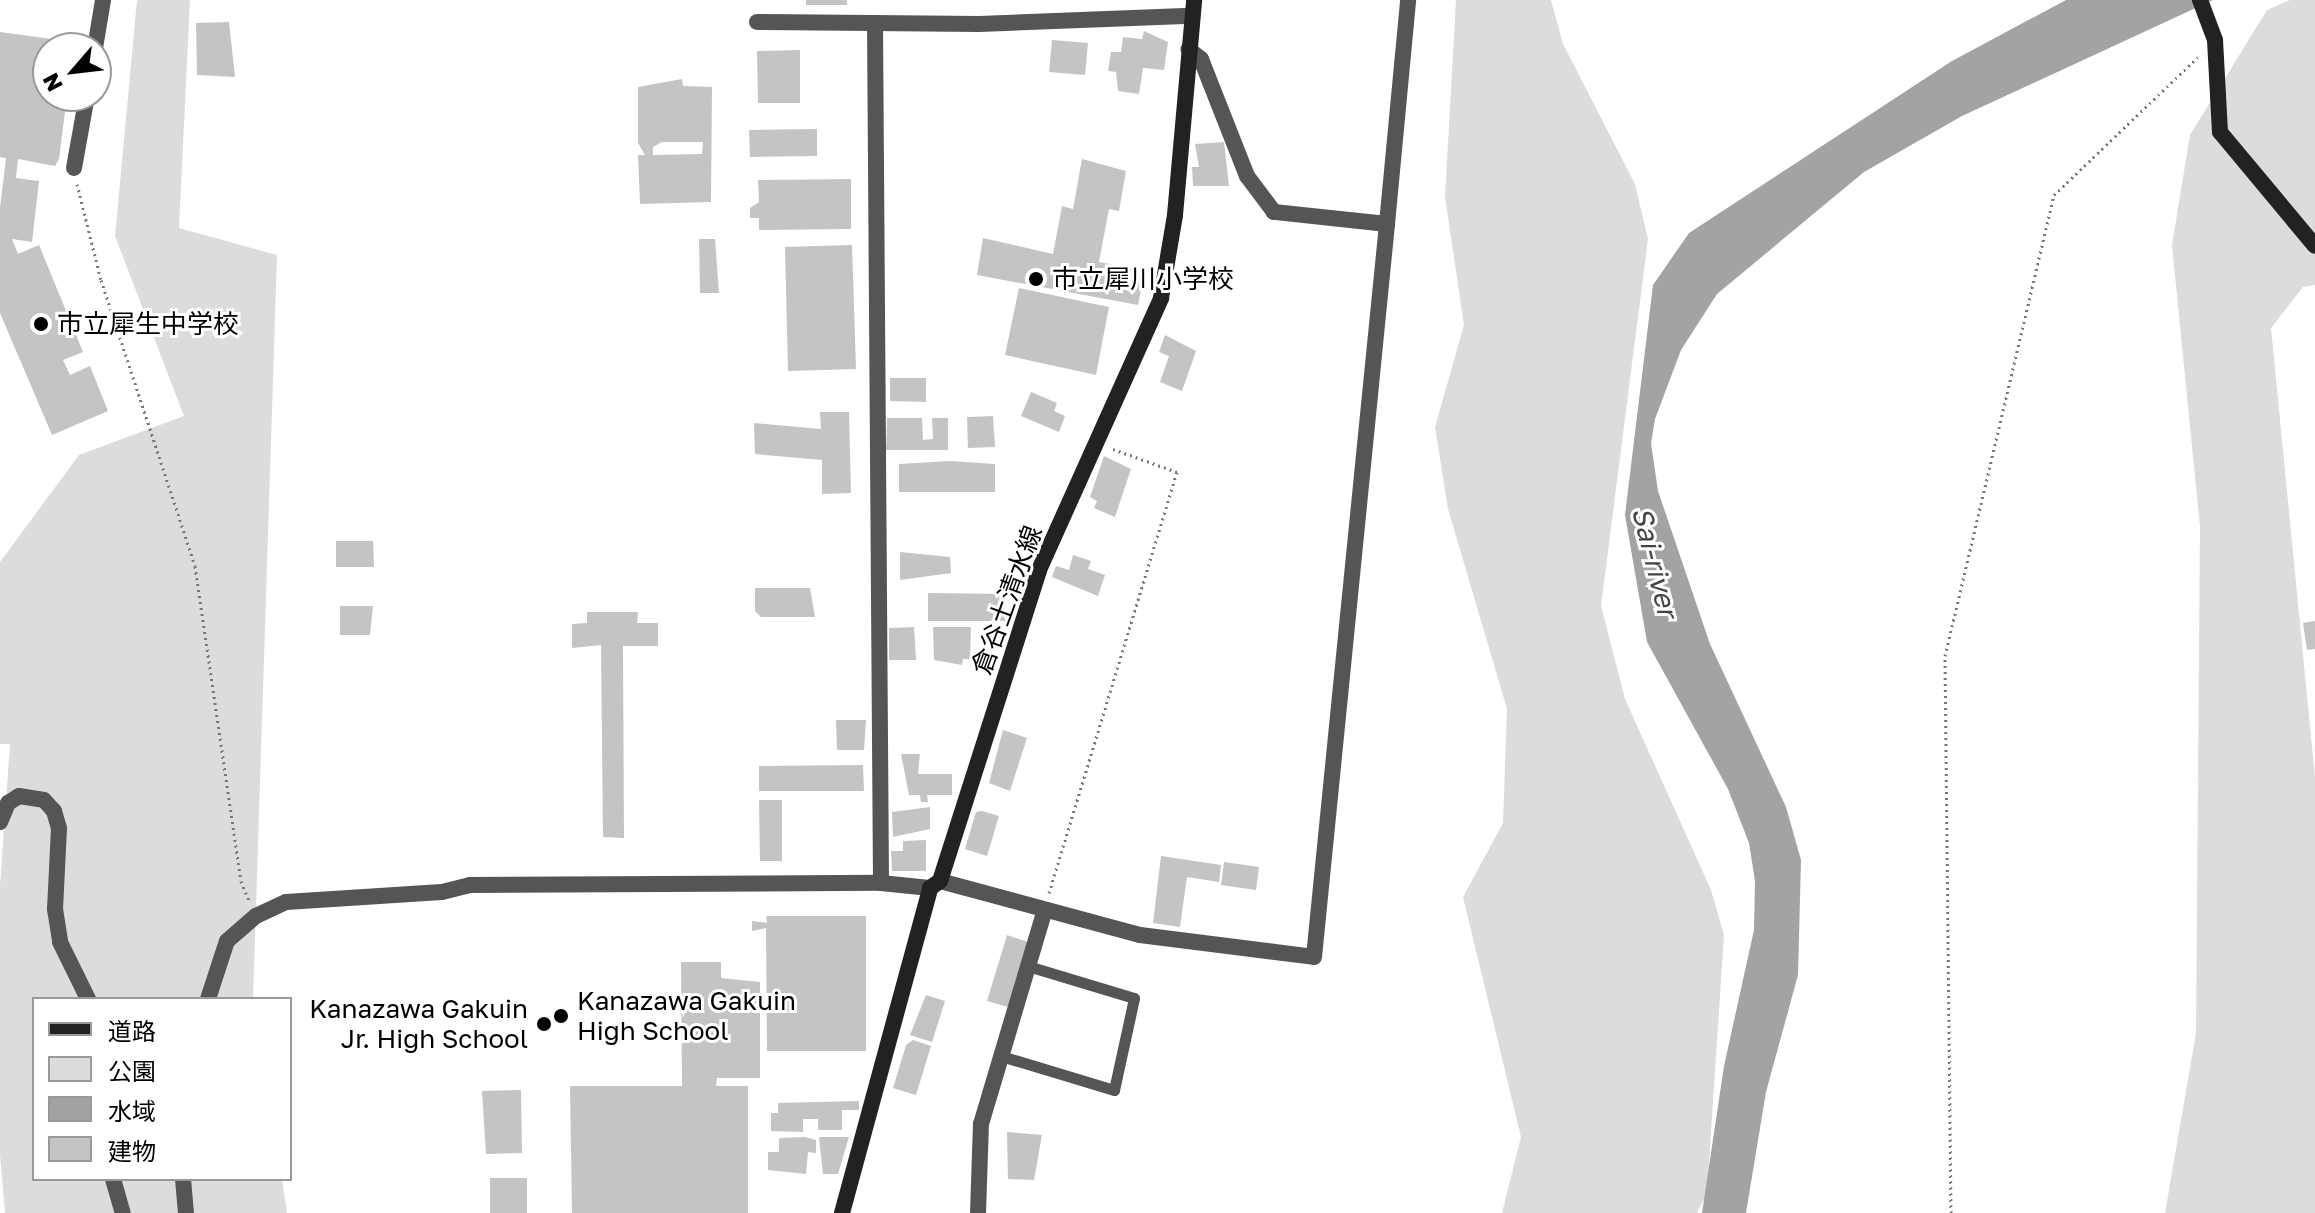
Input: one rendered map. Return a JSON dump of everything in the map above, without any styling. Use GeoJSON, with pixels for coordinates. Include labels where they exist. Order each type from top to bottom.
{"type":"FeatureCollection","features":[{"type":"Feature","properties":{"kind":"main road"},"geometry":{"type":"LineString","coordinates":[[2200,0],[2214,35],[2220,132],[2315,246]]}},
{"type":"Feature","properties":{"kind":"main road","name":"倉谷土清水線"},"geometry":{"type":"LineString","coordinates":[[842,1213],[935,884],[1039,570],[1161,298],[1175,215],[1192,8]]}},
{"type":"Feature","properties":{"kind":"street"},"geometry":{"type":"LineString","coordinates":[[98,32],[103,0]]}},
{"type":"Feature","properties":{"kind":"street"},"geometry":{"type":"LineString","coordinates":[[209,997],[227,941],[256,916],[286,902],[442,892],[470,885],[935,884],[1140,935],[1314,957],[1408,0]]}},
{"type":"Feature","properties":{"kind":"street"},"geometry":{"type":"LineString","coordinates":[[757,22],[875,23],[1192,8]]}},
{"type":"Feature","properties":{"kind":"street"},"geometry":{"type":"LineString","coordinates":[[875,23],[881,883]]}},
{"type":"Feature","properties":{"kind":"street"},"geometry":{"type":"LineString","coordinates":[[1188,49],[1201,59],[1247,176],[1274,212],[1387,224]]}},
{"type":"Feature","properties":{"kind":"street"},"geometry":{"type":"LineString","coordinates":[[74,168],[84,112]]}},
{"type":"Feature","properties":{"kind":"street"},"geometry":{"type":"LineString","coordinates":[[0,822],[8,803],[19,796],[44,800],[54,811],[59,828],[55,909],[60,942],[87,997]]}},
{"type":"Feature","properties":{"kind":"street"},"geometry":{"type":"LineString","coordinates":[[978,1213],[981,1124],[1044,912]]}},
{"type":"Feature","properties":{"kind":"street"},"geometry":{"type":"LineString","coordinates":[[114,1181],[123,1213]]}},
{"type":"Feature","properties":{"kind":"street"},"geometry":{"type":"LineString","coordinates":[[183,1181],[186,1213]]}},
{"type":"Feature","properties":{"kind":"lane"},"geometry":{"type":"LineString","coordinates":[[1001,1056],[1114,1090],[1134,998],[1028,966]]}},
{"type":"Feature","properties":{"kind":"path"},"geometry":{"type":"LineString","coordinates":[[1951,1213],[1945,656],[2054,195],[2214,35]]}},
{"type":"Feature","properties":{"kind":"path"},"geometry":{"type":"LineString","coordinates":[[74,168],[101,280],[195,566],[241,881],[256,916]]}},
{"type":"Feature","properties":{"kind":"path"},"geometry":{"type":"LineString","coordinates":[[1044,912],[1177,472],[1096,442]]}},
{"type":"Feature","properties":{"kind":"green space"},"geometry":{"type":"Polygon","coordinates":[[[137,0],[190,0],[179,228],[277,255],[253,997],[32,997],[32,1181],[282,1181],[287,1213],[5,1213],[0,1155],[0,885],[10,744],[0,744],[0,562],[79,455],[184,416],[115,236],[137,0]]]}},
{"type":"Feature","properties":{"kind":"green space"},"geometry":{"type":"Polygon","coordinates":[[[1456,0],[1551,0],[1563,44],[1635,184],[1648,239],[1601,606],[1625,699],[1711,890],[1724,935],[1707,1193],[1697,1213],[1502,1213],[1521,1137],[1463,897],[1503,823],[1507,709],[1448,509],[1435,427],[1464,325],[1445,197],[1456,0]]]}},
{"type":"Feature","properties":{"kind":"green space"},"geometry":{"type":"Polygon","coordinates":[[[2290,0],[2315,0],[2315,285],[2303,287],[2271,328],[2315,777],[2315,1213],[2165,1213],[2196,1033],[2200,527],[2172,245],[2190,135],[2267,10],[2290,0]]]}},
{"type":"Feature","properties":{"kind":"water","name":"Sai-river"},"geometry":{"type":"Polygon","coordinates":[[[2066,0],[2213,0],[1962,116],[1864,172],[1717,294],[1681,350],[1655,419],[1651,443],[1658,491],[1710,644],[1786,807],[1801,860],[1798,975],[1766,1092],[1746,1213],[1702,1213],[1724,1066],[1754,930],[1755,881],[1749,843],[1728,789],[1647,642],[1625,515],[1653,285],[1689,233],[1952,61],[2066,0]]]}},
{"type":"Feature","properties":{"kind":"building"},"geometry":{"type":"Polygon","coordinates":[[[806,0],[847,0],[847,5],[806,5],[806,0]]]}},
{"type":"Feature","properties":{"kind":"building"},"geometry":{"type":"Polygon","coordinates":[[[229,22],[235,77],[197,75],[196,23],[229,22]]]}},
{"type":"Feature","properties":{"kind":"building"},"geometry":{"type":"Polygon","coordinates":[[[1144,31],[1168,42],[1164,70],[1143,68],[1139,94],[1118,91],[1116,72],[1108,71],[1111,52],[1121,52],[1123,37],[1142,39],[1144,31]]]}},
{"type":"Feature","properties":{"kind":"building"},"geometry":{"type":"Polygon","coordinates":[[[0,32],[32,36],[32,112],[65,112],[59,159],[55,166],[18,159],[16,178],[39,181],[32,242],[12,239],[18,254],[39,245],[83,352],[63,360],[70,375],[90,366],[108,411],[52,435],[0,313],[0,208],[6,158],[0,157],[0,32]]]}},
{"type":"Feature","properties":{"kind":"building"},"geometry":{"type":"Polygon","coordinates":[[[1052,40],[1088,43],[1085,75],[1049,72],[1052,40]]]}},
{"type":"Feature","properties":{"kind":"building"},"geometry":{"type":"Polygon","coordinates":[[[800,50],[800,103],[758,103],[757,51],[800,50]]]}},
{"type":"Feature","properties":{"kind":"building"},"geometry":{"type":"Polygon","coordinates":[[[682,79],[683,86],[712,87],[711,202],[640,204],[638,155],[645,155],[638,143],[638,87],[682,79]],[[662,142],[653,147],[653,155],[702,154],[703,142],[662,142]]]}},
{"type":"Feature","properties":{"kind":"building"},"geometry":{"type":"Polygon","coordinates":[[[817,129],[817,156],[750,157],[749,130],[817,129]]]}},
{"type":"Feature","properties":{"kind":"building"},"geometry":{"type":"Polygon","coordinates":[[[1224,142],[1229,186],[1193,186],[1192,167],[1199,167],[1195,144],[1224,142]]]}},
{"type":"Feature","properties":{"kind":"building"},"geometry":{"type":"Polygon","coordinates":[[[1082,159],[1126,171],[1119,211],[1109,209],[1099,262],[1145,271],[1138,305],[977,275],[983,238],[1053,254],[1062,206],[1073,209],[1082,159]]]}},
{"type":"Feature","properties":{"kind":"building"},"geometry":{"type":"Polygon","coordinates":[[[851,179],[851,229],[759,230],[759,218],[750,218],[750,208],[759,202],[758,180],[851,179]]]}},
{"type":"Feature","properties":{"kind":"building"},"geometry":{"type":"Polygon","coordinates":[[[699,239],[715,239],[719,293],[700,293],[699,239]]]}},
{"type":"Feature","properties":{"kind":"building"},"geometry":{"type":"Polygon","coordinates":[[[852,245],[856,369],[788,371],[785,247],[852,245]]]}},
{"type":"Feature","properties":{"kind":"building"},"geometry":{"type":"Polygon","coordinates":[[[1019,288],[1109,307],[1096,375],[1005,355],[1019,288]]]}},
{"type":"Feature","properties":{"kind":"building"},"geometry":{"type":"Polygon","coordinates":[[[1165,335],[1196,351],[1182,391],[1160,382],[1169,356],[1159,352],[1165,335]]]}},
{"type":"Feature","properties":{"kind":"building"},"geometry":{"type":"Polygon","coordinates":[[[890,378],[926,378],[926,402],[890,401],[890,378]]]}},
{"type":"Feature","properties":{"kind":"building"},"geometry":{"type":"Polygon","coordinates":[[[1031,392],[1057,403],[1054,411],[1065,416],[1059,432],[1021,416],[1031,392]]]}},
{"type":"Feature","properties":{"kind":"building"},"geometry":{"type":"Polygon","coordinates":[[[820,412],[849,412],[851,493],[822,494],[822,460],[755,454],[754,423],[821,429],[820,412]]]}},
{"type":"Feature","properties":{"kind":"building"},"geometry":{"type":"Polygon","coordinates":[[[993,416],[995,447],[968,448],[967,417],[993,416]]]}},
{"type":"Feature","properties":{"kind":"building"},"geometry":{"type":"Polygon","coordinates":[[[887,418],[922,418],[923,440],[933,439],[932,418],[948,418],[948,450],[886,450],[887,418]]]}},
{"type":"Feature","properties":{"kind":"building"},"geometry":{"type":"Polygon","coordinates":[[[1104,456],[1131,469],[1115,517],[1094,508],[1097,501],[1090,497],[1104,456]]]}},
{"type":"Feature","properties":{"kind":"building"},"geometry":{"type":"Polygon","coordinates":[[[950,461],[995,464],[995,492],[899,492],[899,464],[950,461]]]}},
{"type":"Feature","properties":{"kind":"building"},"geometry":{"type":"Polygon","coordinates":[[[336,541],[373,541],[374,567],[336,567],[336,541]]]}},
{"type":"Feature","properties":{"kind":"building"},"geometry":{"type":"Polygon","coordinates":[[[900,552],[950,557],[951,573],[900,580],[900,552]]]}},
{"type":"Feature","properties":{"kind":"building"},"geometry":{"type":"Polygon","coordinates":[[[1073,555],[1091,561],[1088,569],[1105,575],[1098,596],[1052,577],[1056,566],[1069,570],[1073,555]]]}},
{"type":"Feature","properties":{"kind":"building"},"geometry":{"type":"Polygon","coordinates":[[[755,588],[810,588],[815,617],[761,617],[755,611],[755,588]]]}},
{"type":"Feature","properties":{"kind":"building"},"geometry":{"type":"Polygon","coordinates":[[[928,593],[1005,594],[1005,621],[928,621],[928,593]]]}},
{"type":"Feature","properties":{"kind":"building"},"geometry":{"type":"Polygon","coordinates":[[[340,606],[373,606],[370,635],[340,635],[340,606]]]}},
{"type":"Feature","properties":{"kind":"building"},"geometry":{"type":"Polygon","coordinates":[[[587,612],[638,612],[637,623],[658,623],[658,646],[623,646],[624,838],[603,837],[601,645],[572,648],[572,624],[587,623],[587,612]]]}},
{"type":"Feature","properties":{"kind":"building"},"geometry":{"type":"Polygon","coordinates":[[[2315,621],[2315,649],[2307,650],[2303,623],[2315,621]]]}},
{"type":"Feature","properties":{"kind":"building"},"geometry":{"type":"Polygon","coordinates":[[[914,627],[916,660],[889,660],[889,628],[914,627]]]}},
{"type":"Feature","properties":{"kind":"building"},"geometry":{"type":"Polygon","coordinates":[[[933,627],[971,627],[970,659],[963,659],[962,665],[934,660],[933,627]]]}},
{"type":"Feature","properties":{"kind":"building"},"geometry":{"type":"Polygon","coordinates":[[[836,720],[866,720],[864,750],[837,750],[836,720]]]}},
{"type":"Feature","properties":{"kind":"building"},"geometry":{"type":"Polygon","coordinates":[[[1003,730],[1027,738],[1010,791],[989,783],[1003,730]]]}},
{"type":"Feature","properties":{"kind":"building"},"geometry":{"type":"Polygon","coordinates":[[[901,754],[920,754],[918,774],[952,774],[952,795],[927,795],[928,802],[921,802],[920,795],[909,795],[901,754]]]}},
{"type":"Feature","properties":{"kind":"building"},"geometry":{"type":"Polygon","coordinates":[[[863,765],[864,791],[759,791],[759,766],[863,765]]]}},
{"type":"Feature","properties":{"kind":"building"},"geometry":{"type":"Polygon","coordinates":[[[759,800],[782,800],[782,861],[760,861],[759,800]]]}},
{"type":"Feature","properties":{"kind":"building"},"geometry":{"type":"Polygon","coordinates":[[[930,807],[930,829],[893,837],[892,812],[930,807]]]}},
{"type":"Feature","properties":{"kind":"building"},"geometry":{"type":"Polygon","coordinates":[[[976,812],[999,816],[987,856],[965,849],[976,812]]]}},
{"type":"Feature","properties":{"kind":"building"},"geometry":{"type":"Polygon","coordinates":[[[926,840],[926,871],[892,871],[891,851],[903,851],[903,841],[926,840]]]}},
{"type":"Feature","properties":{"kind":"building"},"geometry":{"type":"Polygon","coordinates":[[[1161,856],[1221,865],[1219,882],[1187,877],[1180,927],[1153,923],[1161,856]]]}},
{"type":"Feature","properties":{"kind":"building"},"geometry":{"type":"Polygon","coordinates":[[[1224,862],[1259,867],[1256,890],[1221,885],[1224,862]]]}},
{"type":"Feature","properties":{"kind":"building"},"geometry":{"type":"Polygon","coordinates":[[[766,916],[866,916],[866,1051],[767,1051],[766,928],[752,931],[752,921],[767,923],[766,916]]]}},
{"type":"Feature","properties":{"kind":"building"},"geometry":{"type":"Polygon","coordinates":[[[1007,935],[1028,942],[1008,1007],[987,1001],[1007,935]]]}},
{"type":"Feature","properties":{"kind":"building"},"geometry":{"type":"Polygon","coordinates":[[[681,962],[721,962],[721,978],[760,982],[760,1078],[717,1078],[716,1086],[748,1086],[748,1213],[572,1213],[570,1086],[682,1086],[681,962]]]}},
{"type":"Feature","properties":{"kind":"building"},"geometry":{"type":"Polygon","coordinates":[[[926,995],[945,1001],[932,1042],[910,1035],[926,995]]]}},
{"type":"Feature","properties":{"kind":"building"},"geometry":{"type":"Polygon","coordinates":[[[913,1040],[931,1046],[916,1095],[893,1088],[906,1045],[913,1040]]]}},
{"type":"Feature","properties":{"kind":"building"},"geometry":{"type":"Polygon","coordinates":[[[521,1090],[522,1153],[486,1154],[482,1091],[521,1090]]]}},
{"type":"Feature","properties":{"kind":"building"},"geometry":{"type":"Polygon","coordinates":[[[859,1101],[859,1110],[842,1110],[842,1130],[818,1130],[818,1119],[803,1119],[803,1132],[771,1131],[771,1113],[778,1113],[778,1103],[859,1101]]]}},
{"type":"Feature","properties":{"kind":"building"},"geometry":{"type":"Polygon","coordinates":[[[1007,1132],[1042,1135],[1034,1180],[1008,1179],[1007,1132]]]}},
{"type":"Feature","properties":{"kind":"building"},"geometry":{"type":"Polygon","coordinates":[[[805,1137],[816,1140],[816,1153],[808,1152],[806,1174],[768,1170],[768,1152],[779,1152],[779,1138],[805,1137]]]}},
{"type":"Feature","properties":{"kind":"building"},"geometry":{"type":"Polygon","coordinates":[[[819,1137],[849,1137],[838,1174],[823,1174],[819,1137]]]}},
{"type":"Feature","properties":{"kind":"building"},"geometry":{"type":"Polygon","coordinates":[[[490,1178],[527,1178],[527,1213],[490,1213],[490,1178]]]}},
{"type":"Feature","properties":{"kind":"place","name":"市立犀川小学校"},"geometry":{"type":"Point","coordinates":[1036,279]}},
{"type":"Feature","properties":{"kind":"place","name":"市立犀生中学校"},"geometry":{"type":"Point","coordinates":[41,324]}},
{"type":"Feature","properties":{"kind":"place","name":"Kanazawa Gakuin High School"},"geometry":{"type":"Point","coordinates":[561,1016]}},
{"type":"Feature","properties":{"kind":"place","name":"Kanazawa Gakuin Jr. High School"},"geometry":{"type":"Point","coordinates":[544,1024]}}]}
